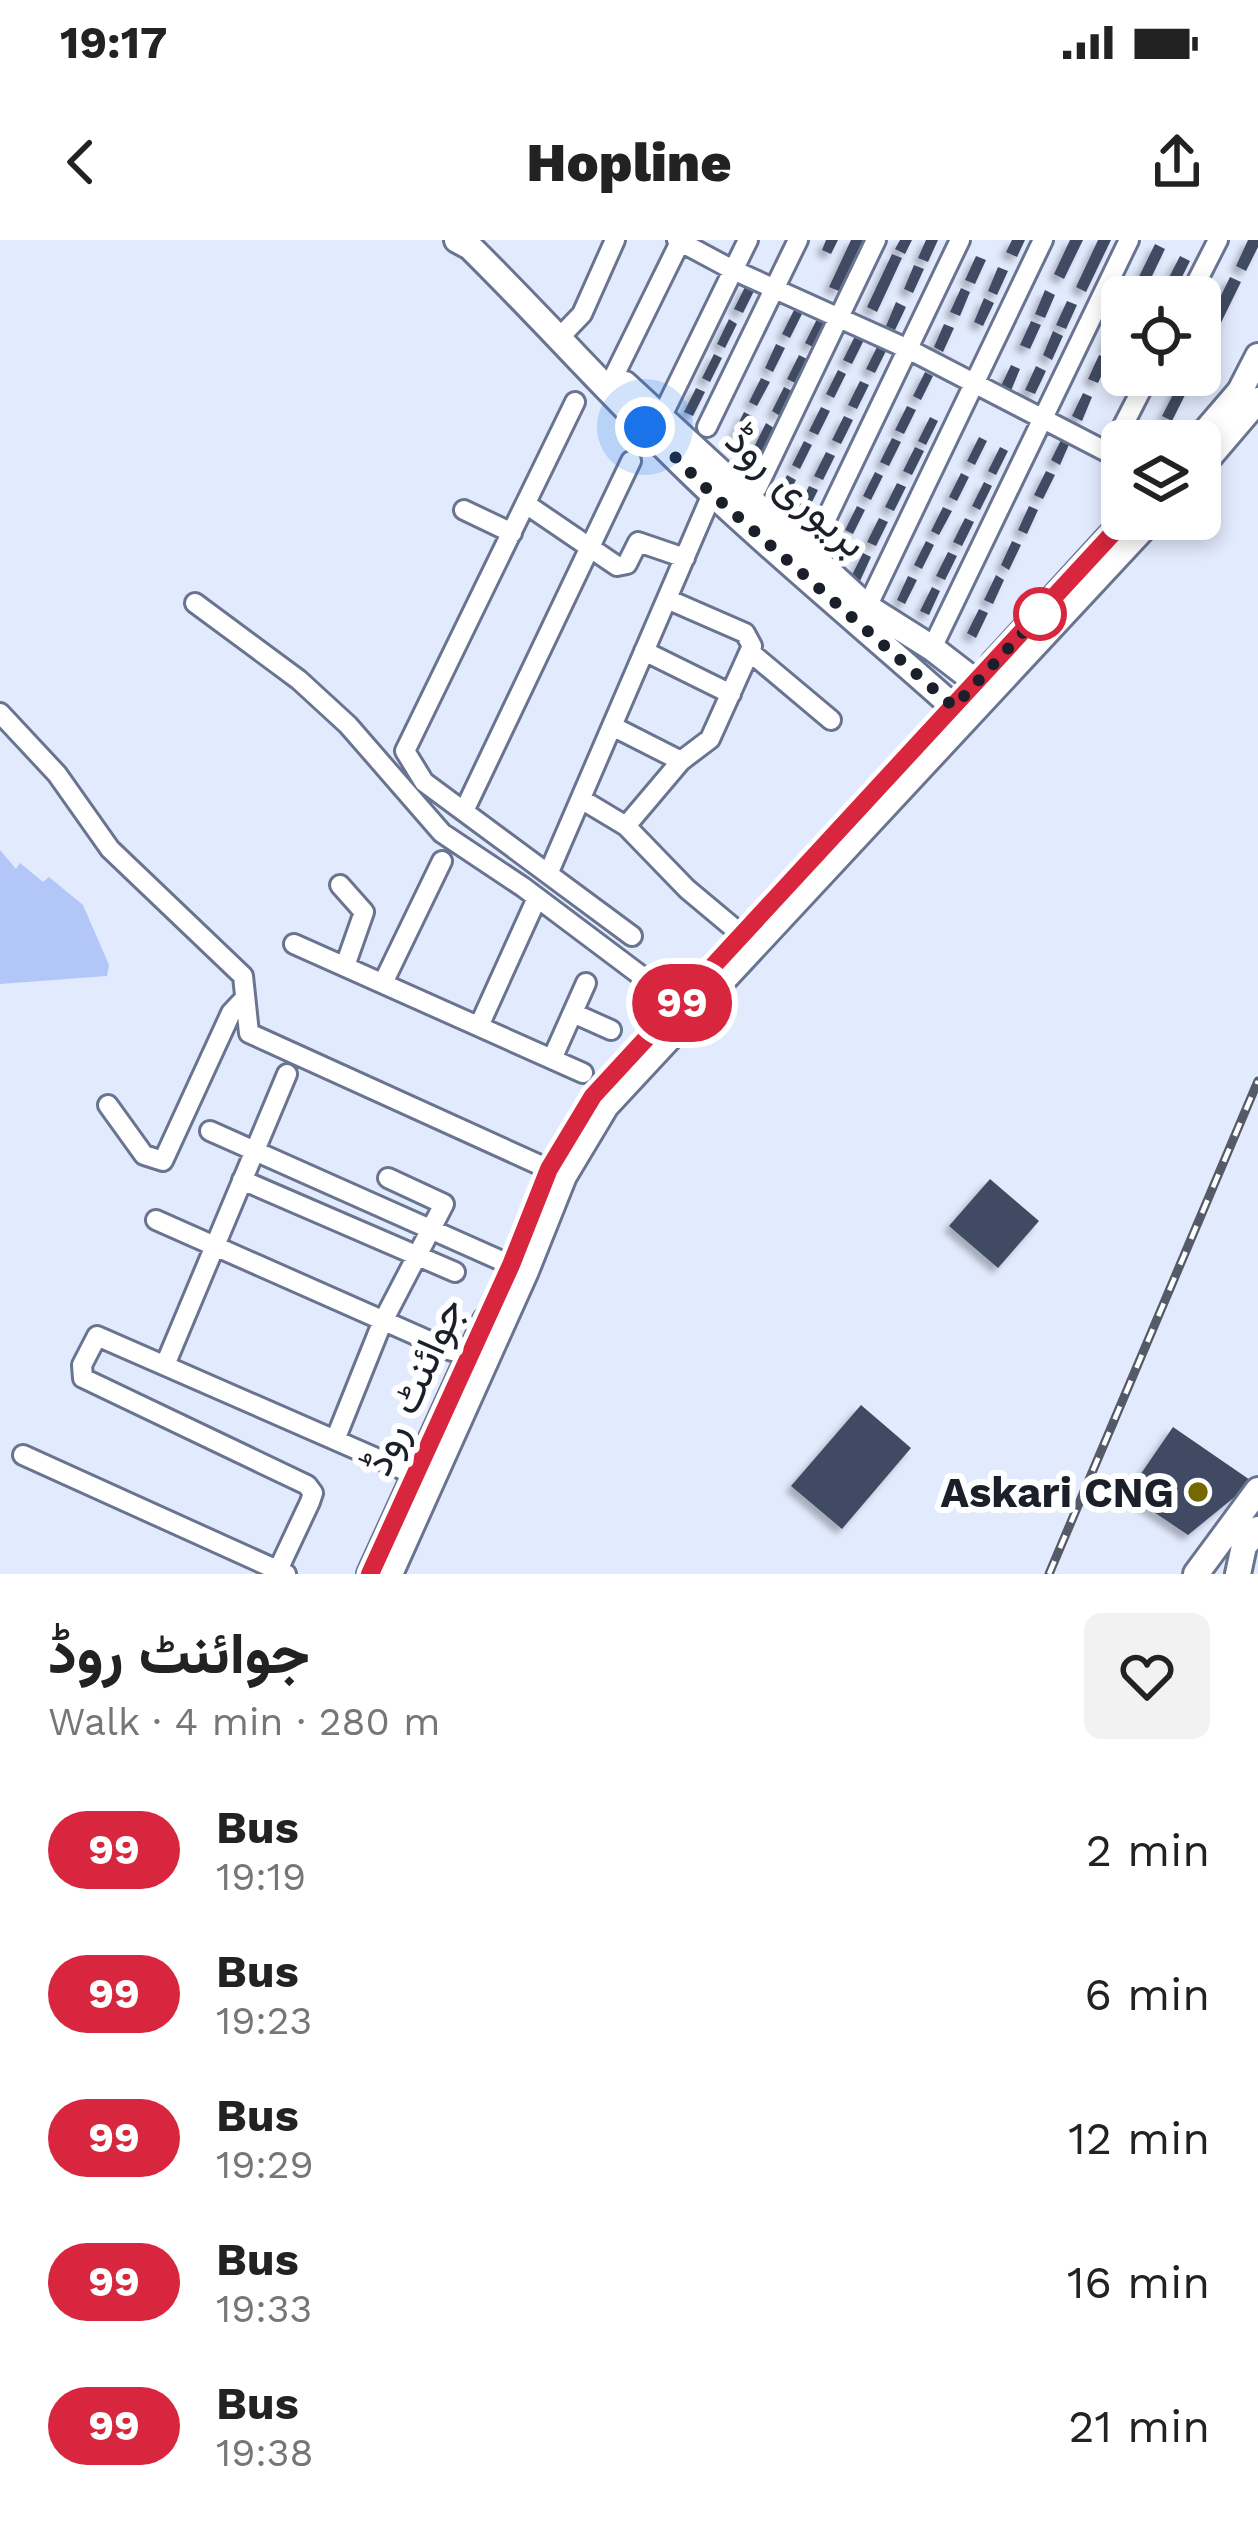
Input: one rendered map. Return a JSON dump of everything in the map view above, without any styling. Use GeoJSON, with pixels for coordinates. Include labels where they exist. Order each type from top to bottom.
{"type":"FeatureCollection","features":[{"type":"Feature","properties":{"kind":"main road","name":"بریوری روڈ"},"geometry":{"type":"LineString","coordinates":[[457,240],[470,247],[561,336],[577,360],[712,494],[960,713]]}},
{"type":"Feature","properties":{"kind":"main road","name":"بریوری روڈ"},"geometry":{"type":"LineString","coordinates":[[561,336],[586,348],[867,607],[983,687]]}},
{"type":"Feature","properties":{"kind":"main road"},"geometry":{"type":"LineString","coordinates":[[1215,420],[1240,391],[1258,356]]}},
{"type":"Feature","properties":{"kind":"main road"},"geometry":{"type":"LineString","coordinates":[[1221,443],[1258,400]]}},
{"type":"Feature","properties":{"kind":"main road","name":"جوائنٹ روڈ"},"geometry":{"type":"LineString","coordinates":[[390,1574],[526,1271],[557,1172],[621,1089],[692,1017],[1108,540]]}},
{"type":"Feature","properties":{"kind":"main road","name":"جوائنٹ روڈ"},"geometry":{"type":"LineString","coordinates":[[983,687],[1131,540]]}},
{"type":"Feature","properties":{"kind":"main road","name":"جوائنٹ روڈ"},"geometry":{"type":"LineString","coordinates":[[370,1574],[593,1096],[742,935],[960,713]]}},
{"type":"Feature","properties":{"kind":"main road"},"geometry":{"type":"LineString","coordinates":[[1238,1574],[1258,1490]]}},
{"type":"Feature","properties":{"kind":"main road"},"geometry":{"type":"LineString","coordinates":[[1178,1574],[1246,1544]]}},
{"type":"Feature","properties":{"kind":"main road"},"geometry":{"type":"LineString","coordinates":[[1196,1574],[1246,1544]]}},
{"type":"Feature","properties":{"kind":"main road"},"geometry":{"type":"LineString","coordinates":[[1214,1574],[1246,1544]]}},
{"type":"Feature","properties":{"kind":"street"},"geometry":{"type":"LineString","coordinates":[[561,336],[581,314],[615,240]]}},
{"type":"Feature","properties":{"kind":"street"},"geometry":{"type":"LineString","coordinates":[[615,374],[680,240],[733,270],[908,349],[1109,453],[1138,396]]}},
{"type":"Feature","properties":{"kind":"street"},"geometry":{"type":"LineString","coordinates":[[661,418],[748,240]]}},
{"type":"Feature","properties":{"kind":"street"},"geometry":{"type":"LineString","coordinates":[[707,427],[798,240]]}},
{"type":"Feature","properties":{"kind":"street"},"geometry":{"type":"LineString","coordinates":[[757,488],[876,240]]}},
{"type":"Feature","properties":{"kind":"street"},"geometry":{"type":"LineString","coordinates":[[817,538],[960,240]]}},
{"type":"Feature","properties":{"kind":"street"},"geometry":{"type":"LineString","coordinates":[[867,607],[1042,240]]}},
{"type":"Feature","properties":{"kind":"street"},"geometry":{"type":"LineString","coordinates":[[932,648],[1129,240]]}},
{"type":"Feature","properties":{"kind":"street"},"geometry":{"type":"LineString","coordinates":[[1200,276],[1218,240]]}},
{"type":"Feature","properties":{"kind":"street"},"geometry":{"type":"LineString","coordinates":[[575,402],[405,751],[424,782],[632,936]]}},
{"type":"Feature","properties":{"kind":"street"},"geometry":{"type":"LineString","coordinates":[[465,809],[631,461]]}},
{"type":"Feature","properties":{"kind":"street"},"geometry":{"type":"LineString","coordinates":[[549,872],[712,494]]}},
{"type":"Feature","properties":{"kind":"street"},"geometry":{"type":"LineString","coordinates":[[526,504],[591,551],[622,566],[638,542],[685,558]]}},
{"type":"Feature","properties":{"kind":"street"},"geometry":{"type":"LineString","coordinates":[[464,510],[512,532]]}},
{"type":"Feature","properties":{"kind":"street"},"geometry":{"type":"LineString","coordinates":[[626,826],[681,761],[710,739],[750,652],[751,639],[745,633],[667,599]]}},
{"type":"Feature","properties":{"kind":"street"},"geometry":{"type":"LineString","coordinates":[[195,603],[299,680],[348,725],[442,833],[680,1005]]}},
{"type":"Feature","properties":{"kind":"street"},"geometry":{"type":"LineString","coordinates":[[644,651],[731,694]]}},
{"type":"Feature","properties":{"kind":"street"},"geometry":{"type":"LineString","coordinates":[[750,652],[830,720]]}},
{"type":"Feature","properties":{"kind":"street"},"geometry":{"type":"LineString","coordinates":[[0,713],[57,774],[110,849],[243,976],[249,1033],[557,1172]]}},
{"type":"Feature","properties":{"kind":"street"},"geometry":{"type":"LineString","coordinates":[[612,726],[681,761]]}},
{"type":"Feature","properties":{"kind":"street"},"geometry":{"type":"LineString","coordinates":[[580,799],[626,826],[687,889],[742,935]]}},
{"type":"Feature","properties":{"kind":"street"},"geometry":{"type":"LineString","coordinates":[[382,983],[442,861]]}},
{"type":"Feature","properties":{"kind":"street"},"geometry":{"type":"LineString","coordinates":[[340,885],[364,912],[345,967]]}},
{"type":"Feature","properties":{"kind":"street"},"geometry":{"type":"LineString","coordinates":[[479,1026],[537,898]]}},
{"type":"Feature","properties":{"kind":"street"},"geometry":{"type":"LineString","coordinates":[[293,944],[583,1072]]}},
{"type":"Feature","properties":{"kind":"street"},"geometry":{"type":"LineString","coordinates":[[552,1059],[586,983]]}},
{"type":"Feature","properties":{"kind":"street"},"geometry":{"type":"LineString","coordinates":[[108,1105],[144,1155],[163,1161],[231,1013],[245,998]]}},
{"type":"Feature","properties":{"kind":"street"},"geometry":{"type":"LineString","coordinates":[[573,1013],[611,1030]]}},
{"type":"Feature","properties":{"kind":"street"},"geometry":{"type":"LineString","coordinates":[[165,1365],[287,1074]]}},
{"type":"Feature","properties":{"kind":"street"},"geometry":{"type":"LineString","coordinates":[[210,1131],[511,1265]]}},
{"type":"Feature","properties":{"kind":"street"},"geometry":{"type":"LineString","coordinates":[[335,1440],[382,1323],[444,1204],[388,1178]]}},
{"type":"Feature","properties":{"kind":"street"},"geometry":{"type":"LineString","coordinates":[[242,1180],[455,1272]]}},
{"type":"Feature","properties":{"kind":"street"},"geometry":{"type":"LineString","coordinates":[[156,1220],[452,1352]]}},
{"type":"Feature","properties":{"kind":"street"},"geometry":{"type":"LineString","coordinates":[[22,1455],[283,1572],[313,1493],[307,1485],[83,1378],[97,1336],[415,1475]]}},
{"type":"Feature","properties":{"kind":"shaded area"},"geometry":{"type":"Polygon","coordinates":[[[0,850],[16,869],[20,863],[43,882],[49,877],[83,905],[109,965],[107,976],[0,984],[0,850]]]}},
{"type":"Feature","properties":{"kind":"building"},"geometry":{"type":"Polygon","coordinates":[[[826,240],[838,240],[831,254],[822,250],[826,240]]]}},
{"type":"Feature","properties":{"kind":"building"},"geometry":{"type":"Polygon","coordinates":[[[851,240],[863,240],[839,291],[829,287],[851,240]]]}},
{"type":"Feature","properties":{"kind":"building"},"geometry":{"type":"Polygon","coordinates":[[[900,240],[912,240],[905,254],[895,249],[900,240]]]}},
{"type":"Feature","properties":{"kind":"building"},"geometry":{"type":"Polygon","coordinates":[[[926,240],[938,240],[928,262],[918,258],[926,240]]]}},
{"type":"Feature","properties":{"kind":"building"},"geometry":{"type":"Polygon","coordinates":[[[1012,240],[1025,240],[1017,257],[1006,252],[1012,240]]]}},
{"type":"Feature","properties":{"kind":"building"},"geometry":{"type":"Polygon","coordinates":[[[1070,240],[1083,240],[1064,279],[1054,274],[1070,240]]]}},
{"type":"Feature","properties":{"kind":"building"},"geometry":{"type":"Polygon","coordinates":[[[1098,240],[1111,240],[1086,292],[1076,287],[1098,240]]]}},
{"type":"Feature","properties":{"kind":"building"},"geometry":{"type":"Polygon","coordinates":[[[1248,240],[1258,240],[1258,247],[1246,271],[1236,266],[1248,240]]]}},
{"type":"Feature","properties":{"kind":"building"},"geometry":{"type":"Polygon","coordinates":[[[1155,244],[1165,249],[1152,276],[1139,276],[1155,244]]]}},
{"type":"Feature","properties":{"kind":"building"},"geometry":{"type":"Polygon","coordinates":[[[892,254],[902,258],[877,312],[867,307],[892,254]]]}},
{"type":"Feature","properties":{"kind":"building"},"geometry":{"type":"Polygon","coordinates":[[[976,256],[986,260],[975,284],[965,280],[976,256]]]}},
{"type":"Feature","properties":{"kind":"building"},"geometry":{"type":"Polygon","coordinates":[[[1180,256],[1190,261],[1182,276],[1170,276],[1180,256]]]}},
{"type":"Feature","properties":{"kind":"building"},"geometry":{"type":"Polygon","coordinates":[[[914,265],[924,269],[913,293],[904,289],[914,265]]]}},
{"type":"Feature","properties":{"kind":"building"},"geometry":{"type":"Polygon","coordinates":[[[998,267],[1008,271],[997,295],[988,291],[998,267]]]}},
{"type":"Feature","properties":{"kind":"building"},"geometry":{"type":"Polygon","coordinates":[[[1230,277],[1241,282],[1221,323],[1221,296],[1230,277]]]}},
{"type":"Feature","properties":{"kind":"building"},"geometry":{"type":"Polygon","coordinates":[[[746,285],[755,289],[743,313],[734,309],[746,285]]]}},
{"type":"Feature","properties":{"kind":"building"},"geometry":{"type":"Polygon","coordinates":[[[961,288],[970,292],[960,316],[950,312],[961,288]]]}},
{"type":"Feature","properties":{"kind":"building"},"geometry":{"type":"Polygon","coordinates":[[[1045,290],[1055,295],[1045,318],[1035,314],[1045,290]]]}},
{"type":"Feature","properties":{"kind":"building"},"geometry":{"type":"Polygon","coordinates":[[[984,298],[994,303],[983,326],[974,322],[984,298]]]}},
{"type":"Feature","properties":{"kind":"building"},"geometry":{"type":"Polygon","coordinates":[[[1067,301],[1077,305],[1066,329],[1056,325],[1067,301]]]}},
{"type":"Feature","properties":{"kind":"building"},"geometry":{"type":"Polygon","coordinates":[[[896,302],[906,307],[895,330],[886,326],[896,302]]]}},
{"type":"Feature","properties":{"kind":"building"},"geometry":{"type":"Polygon","coordinates":[[[794,310],[802,314],[790,338],[782,334],[794,310]]]}},
{"type":"Feature","properties":{"kind":"building"},"geometry":{"type":"Polygon","coordinates":[[[729,319],[737,324],[725,348],[717,344],[729,319]]]}},
{"type":"Feature","properties":{"kind":"building"},"geometry":{"type":"Polygon","coordinates":[[[817,319],[825,323],[813,347],[805,343],[817,319]]]}},
{"type":"Feature","properties":{"kind":"building"},"geometry":{"type":"Polygon","coordinates":[[[1031,321],[1041,325],[1030,349],[1020,345],[1031,321]]]}},
{"type":"Feature","properties":{"kind":"building"},"geometry":{"type":"Polygon","coordinates":[[[944,324],[954,328],[943,352],[934,347],[944,324]]]}},
{"type":"Feature","properties":{"kind":"building"},"geometry":{"type":"Polygon","coordinates":[[[1053,331],[1063,336],[1052,360],[1043,355],[1053,331]]]}},
{"type":"Feature","properties":{"kind":"building"},"geometry":{"type":"Polygon","coordinates":[[[855,336],[864,340],[852,364],[843,360],[855,336]]]}},
{"type":"Feature","properties":{"kind":"building"},"geometry":{"type":"Polygon","coordinates":[[[776,344],[785,348],[773,372],[765,368],[776,344]]]}},
{"type":"Feature","properties":{"kind":"building"},"geometry":{"type":"Polygon","coordinates":[[[878,345],[887,349],[875,373],[866,369],[878,345]]]}},
{"type":"Feature","properties":{"kind":"building"},"geometry":{"type":"Polygon","coordinates":[[[714,354],[722,358],[710,382],[702,378],[714,354]]]}},
{"type":"Feature","properties":{"kind":"building"},"geometry":{"type":"Polygon","coordinates":[[[799,355],[807,359],[795,383],[787,379],[799,355]]]}},
{"type":"Feature","properties":{"kind":"building"},"geometry":{"type":"Polygon","coordinates":[[[1099,355],[1101,356],[1098,383],[1088,379],[1099,355]]]}},
{"type":"Feature","properties":{"kind":"building"},"geometry":{"type":"Polygon","coordinates":[[[1011,365],[1020,369],[1010,393],[1000,388],[1011,365]]]}},
{"type":"Feature","properties":{"kind":"building"},"geometry":{"type":"Polygon","coordinates":[[[1036,366],[1046,371],[1035,394],[1025,390],[1036,366]]]}},
{"type":"Feature","properties":{"kind":"building"},"geometry":{"type":"Polygon","coordinates":[[[838,370],[846,374],[834,398],[826,394],[838,370]]]}},
{"type":"Feature","properties":{"kind":"building"},"geometry":{"type":"Polygon","coordinates":[[[925,372],[933,376],[921,400],[913,396],[925,372]]]}},
{"type":"Feature","properties":{"kind":"building"},"geometry":{"type":"Polygon","coordinates":[[[761,378],[770,382],[757,406],[749,402],[761,378]]]}},
{"type":"Feature","properties":{"kind":"building"},"geometry":{"type":"Polygon","coordinates":[[[860,381],[869,385],[857,409],[848,405],[860,381]]]}},
{"type":"Feature","properties":{"kind":"building"},"geometry":{"type":"Polygon","coordinates":[[[784,387],[792,391],[780,416],[772,411],[784,387]]]}},
{"type":"Feature","properties":{"kind":"building"},"geometry":{"type":"Polygon","coordinates":[[[696,388],[705,392],[693,416],[684,412],[696,388]]]}},
{"type":"Feature","properties":{"kind":"building"},"geometry":{"type":"Polygon","coordinates":[[[1083,393],[1092,397],[1082,421],[1072,416],[1083,393]]]}},
{"type":"Feature","properties":{"kind":"building"},"geometry":{"type":"Polygon","coordinates":[[[1172,396],[1184,396],[1172,420],[1162,416],[1172,396]]]}},
{"type":"Feature","properties":{"kind":"building"},"geometry":{"type":"Polygon","coordinates":[[[907,406],[916,410],[904,434],[895,430],[907,406]]]}},
{"type":"Feature","properties":{"kind":"building"},"geometry":{"type":"Polygon","coordinates":[[[821,407],[830,411],[818,435],[809,431],[821,407]]]}},
{"type":"Feature","properties":{"kind":"building"},"geometry":{"type":"Polygon","coordinates":[[[744,412],[752,416],[740,441],[732,436],[744,412]]]}},
{"type":"Feature","properties":{"kind":"building"},"geometry":{"type":"Polygon","coordinates":[[[844,416],[853,420],[841,444],[832,440],[844,416]]]}},
{"type":"Feature","properties":{"kind":"building"},"geometry":{"type":"Polygon","coordinates":[[[930,417],[938,421],[926,445],[918,441],[930,417]]]}},
{"type":"Feature","properties":{"kind":"building"},"geometry":{"type":"Polygon","coordinates":[[[766,423],[774,428],[762,451],[754,447],[766,423]]]}},
{"type":"Feature","properties":{"kind":"building"},"geometry":{"type":"Polygon","coordinates":[[[1063,436],[1071,440],[1060,465],[1051,460],[1063,436]]]}},
{"type":"Feature","properties":{"kind":"building"},"geometry":{"type":"Polygon","coordinates":[[[979,437],[987,441],[975,465],[967,461],[979,437]]]}},
{"type":"Feature","properties":{"kind":"building"},"geometry":{"type":"Polygon","coordinates":[[[892,438],[901,442],[889,466],[880,462],[892,438]]]}},
{"type":"Feature","properties":{"kind":"building"},"geometry":{"type":"Polygon","coordinates":[[[804,441],[812,445],[800,469],[792,465],[804,441]]]}},
{"type":"Feature","properties":{"kind":"building"},"geometry":{"type":"Polygon","coordinates":[[[915,447],[924,451],[912,475],[903,471],[915,447]]]}},
{"type":"Feature","properties":{"kind":"building"},"geometry":{"type":"Polygon","coordinates":[[[1000,447],[1008,451],[996,475],[988,471],[1000,447]]]}},
{"type":"Feature","properties":{"kind":"building"},"geometry":{"type":"Polygon","coordinates":[[[826,452],[835,456],[823,480],[814,476],[826,452]]]}},
{"type":"Feature","properties":{"kind":"building"},"geometry":{"type":"Polygon","coordinates":[[[749,456],[758,460],[745,484],[737,480],[749,456]]]}},
{"type":"Feature","properties":{"kind":"building"},"geometry":{"type":"Polygon","coordinates":[[[1046,471],[1055,475],[1043,499],[1034,495],[1046,471]]]}},
{"type":"Feature","properties":{"kind":"building"},"geometry":{"type":"Polygon","coordinates":[[[875,472],[883,476],[871,500],[863,496],[875,472]]]}},
{"type":"Feature","properties":{"kind":"building"},"geometry":{"type":"Polygon","coordinates":[[[961,473],[969,477],[957,501],[949,497],[961,473]]]}},
{"type":"Feature","properties":{"kind":"building"},"geometry":{"type":"Polygon","coordinates":[[[787,475],[796,480],[784,504],[775,500],[787,475]]]}},
{"type":"Feature","properties":{"kind":"building"},"geometry":{"type":"Polygon","coordinates":[[[984,482],[992,486],[980,510],[972,506],[984,482]]]}},
{"type":"Feature","properties":{"kind":"building"},"geometry":{"type":"Polygon","coordinates":[[[897,483],[906,487],[894,511],[885,507],[897,483]]]}},
{"type":"Feature","properties":{"kind":"building"},"geometry":{"type":"Polygon","coordinates":[[[809,486],[818,490],[806,514],[797,510],[809,486]]]}},
{"type":"Feature","properties":{"kind":"building"},"geometry":{"type":"Polygon","coordinates":[[[857,506],[865,510],[853,534],[845,530],[857,506]]]}},
{"type":"Feature","properties":{"kind":"building"},"geometry":{"type":"Polygon","coordinates":[[[1029,506],[1038,510],[1027,534],[1018,530],[1029,506]]]}},
{"type":"Feature","properties":{"kind":"building"},"geometry":{"type":"Polygon","coordinates":[[[943,507],[952,511],[939,535],[931,531],[943,507]]]}},
{"type":"Feature","properties":{"kind":"building"},"geometry":{"type":"Polygon","coordinates":[[[879,518],[888,522],[876,546],[867,542],[879,518]]]}},
{"type":"Feature","properties":{"kind":"building"},"geometry":{"type":"Polygon","coordinates":[[[965,518],[974,522],[962,546],[953,542],[965,518]]]}},
{"type":"Feature","properties":{"kind":"building"},"geometry":{"type":"Polygon","coordinates":[[[926,541],[934,545],[922,569],[914,565],[926,541]]]}},
{"type":"Feature","properties":{"kind":"building"},"geometry":{"type":"Polygon","coordinates":[[[1012,541],[1021,545],[1009,570],[1001,565],[1012,541]]]}},
{"type":"Feature","properties":{"kind":"building"},"geometry":{"type":"Polygon","coordinates":[[[948,552],[957,556],[945,580],[936,576],[948,552]]]}},
{"type":"Feature","properties":{"kind":"building"},"geometry":{"type":"Polygon","coordinates":[[[863,553],[871,557],[860,581],[851,577],[863,553]]]}},
{"type":"Feature","properties":{"kind":"building"},"geometry":{"type":"Polygon","coordinates":[[[996,575],[1004,580],[993,604],[984,600],[996,575]]]}},
{"type":"Feature","properties":{"kind":"building"},"geometry":{"type":"Polygon","coordinates":[[[908,576],[917,580],[905,604],[897,600],[908,576]]]}},
{"type":"Feature","properties":{"kind":"building"},"geometry":{"type":"Polygon","coordinates":[[[932,587],[940,591],[929,615],[920,611],[932,587]]]}},
{"type":"Feature","properties":{"kind":"building"},"geometry":{"type":"Polygon","coordinates":[[[979,609],[988,613],[976,638],[967,633],[979,609]]]}},
{"type":"Feature","properties":{"kind":"building"},"geometry":{"type":"Polygon","coordinates":[[[990,1179],[1039,1221],[998,1268],[949,1226],[990,1179]]]}},
{"type":"Feature","properties":{"kind":"building"},"geometry":{"type":"Polygon","coordinates":[[[861,1405],[911,1448],[842,1529],[791,1486],[861,1405]]]}},
{"type":"Feature","properties":{"kind":"building"},"geometry":{"type":"Polygon","coordinates":[[[1173,1427],[1253,1482],[1188,1535],[1127,1494],[1173,1427]]]}},
{"type":"Feature","properties":{"kind":"railway"},"geometry":{"type":"LineString","coordinates":[[1049,1574],[1258,1081]]}},
{"type":"Feature","properties":{"kind":"bus line","name":"99"},"geometry":{"type":"LineString","coordinates":[[370,1574],[511,1265],[549,1169],[593,1096],[1107,540]]}},
{"type":"Feature","properties":{"kind":"place","name":"Askari CNG"},"geometry":{"type":"Point","coordinates":[1198,1492]}},
{"type":"Feature","properties":{"kind":"route"},"geometry":{"type":"LineString","coordinates":[[645,427],[712,494],[954,707],[1040,614]]}}]}
